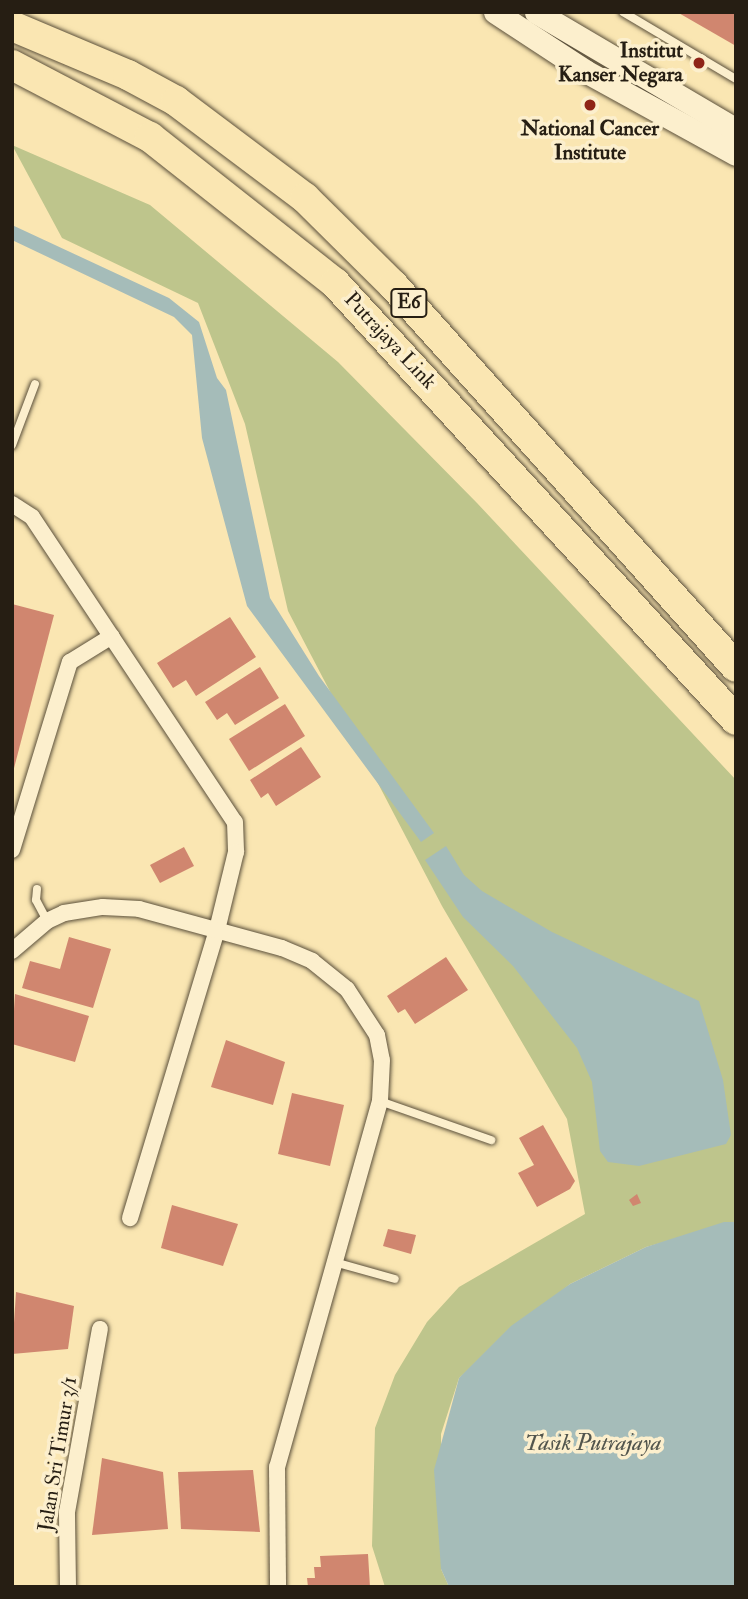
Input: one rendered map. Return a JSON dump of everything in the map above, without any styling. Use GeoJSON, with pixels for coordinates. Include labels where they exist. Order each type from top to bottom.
{"type":"FeatureCollection","features":[{"type":"Feature","properties":{"kind":"highway","name":"Putrajaya Link"},"geometry":{"type":"LineString","coordinates":[[12,26],[128,75],[176,102],[305,198],[393,285],[736,667]]}},
{"type":"Feature","properties":{"kind":"highway","name":"Putrajaya Link"},"geometry":{"type":"LineString","coordinates":[[12,65],[150,137],[335,283],[736,720]]}},
{"type":"Feature","properties":{"kind":"street"},"geometry":{"type":"LineString","coordinates":[[495,12],[585,71],[734,148]]}},
{"type":"Feature","properties":{"kind":"street"},"geometry":{"type":"LineString","coordinates":[[536,12],[734,148]]}},
{"type":"Feature","properties":{"kind":"street"},"geometry":{"type":"LineString","coordinates":[[12,504],[32,517],[235,822],[236,852],[217,930],[130,1218]]}},
{"type":"Feature","properties":{"kind":"street"},"geometry":{"type":"LineString","coordinates":[[12,849],[70,662],[112,636]]}},
{"type":"Feature","properties":{"kind":"street"},"geometry":{"type":"LineString","coordinates":[[12,951],[47,921],[80,910],[119,907],[217,930],[292,952],[312,961],[347,989],[377,1035],[382,1060],[380,1101],[277,1467],[278,1587]]}},
{"type":"Feature","properties":{"kind":"street","name":"Jalan Sri Timur 3/1"},"geometry":{"type":"LineString","coordinates":[[68,1587],[67,1512],[100,1329]]}},
{"type":"Feature","properties":{"kind":"lane"},"geometry":{"type":"LineString","coordinates":[[623,12],[736,79]]}},
{"type":"Feature","properties":{"kind":"lane"},"geometry":{"type":"LineString","coordinates":[[12,444],[35,384]]}},
{"type":"Feature","properties":{"kind":"lane"},"geometry":{"type":"LineString","coordinates":[[37,890],[36,900],[47,921]]}},
{"type":"Feature","properties":{"kind":"lane"},"geometry":{"type":"LineString","coordinates":[[380,1101],[491,1140]]}},
{"type":"Feature","properties":{"kind":"lane"},"geometry":{"type":"LineString","coordinates":[[334,1262],[395,1279]]}},
{"type":"Feature","properties":{"kind":"green space"},"geometry":{"type":"Polygon","coordinates":[[[12,145],[150,205],[338,362],[477,503],[736,780],[736,1222],[646,1247],[570,1284],[459,1378],[441,1434],[441,1569],[449,1587],[385,1587],[372,1546],[375,1428],[395,1375],[427,1322],[459,1287],[585,1214],[567,1119],[442,906],[288,611],[245,424],[198,303],[62,238],[12,145]]]}},
{"type":"Feature","properties":{"kind":"water"},"geometry":{"type":"Polygon","coordinates":[[[12,225],[169,298],[199,322],[217,378],[226,390],[270,598],[319,676],[434,833],[421,842],[247,606],[202,438],[192,335],[174,317],[12,240],[12,225]]]}},
{"type":"Feature","properties":{"kind":"water"},"geometry":{"type":"Polygon","coordinates":[[[446,846],[464,875],[482,891],[552,932],[699,1001],[723,1080],[731,1135],[726,1144],[639,1166],[608,1162],[600,1151],[592,1082],[577,1048],[513,966],[463,917],[425,860],[446,846]]]}},
{"type":"Feature","properties":{"kind":"water","name":"Tasik Putrajaya"},"geometry":{"type":"Polygon","coordinates":[[[724,1222],[736,1222],[736,1587],[449,1587],[441,1569],[434,1470],[459,1378],[511,1326],[570,1284],[646,1247],[724,1222]]]}},
{"type":"Feature","properties":{"kind":"building"},"geometry":{"type":"Polygon","coordinates":[[[677,12],[736,12],[736,46],[677,12]]]}},
{"type":"Feature","properties":{"kind":"building"},"geometry":{"type":"Polygon","coordinates":[[[12,604],[54,615],[13,772],[12,772],[12,604]]]}},
{"type":"Feature","properties":{"kind":"building"},"geometry":{"type":"Polygon","coordinates":[[[230,617],[256,657],[196,696],[186,680],[173,688],[157,663],[230,617]]]}},
{"type":"Feature","properties":{"kind":"building"},"geometry":{"type":"Polygon","coordinates":[[[260,667],[279,698],[235,725],[227,713],[217,720],[205,702],[260,667]]]}},
{"type":"Feature","properties":{"kind":"building"},"geometry":{"type":"Polygon","coordinates":[[[285,704],[305,736],[249,771],[229,739],[285,704]]]}},
{"type":"Feature","properties":{"kind":"building"},"geometry":{"type":"Polygon","coordinates":[[[301,747],[321,777],[276,806],[268,793],[261,798],[250,780],[301,747]]]}},
{"type":"Feature","properties":{"kind":"building"},"geometry":{"type":"Polygon","coordinates":[[[184,847],[194,866],[160,883],[150,865],[184,847]]]}},
{"type":"Feature","properties":{"kind":"building"},"geometry":{"type":"Polygon","coordinates":[[[69,937],[111,949],[93,1008],[22,988],[30,961],[60,969],[69,937]]]}},
{"type":"Feature","properties":{"kind":"building"},"geometry":{"type":"Polygon","coordinates":[[[446,957],[468,990],[415,1024],[405,1009],[398,1013],[387,996],[446,957]]]}},
{"type":"Feature","properties":{"kind":"building"},"geometry":{"type":"Polygon","coordinates":[[[15,994],[89,1016],[75,1062],[12,1044],[15,994]]]}},
{"type":"Feature","properties":{"kind":"building"},"geometry":{"type":"Polygon","coordinates":[[[226,1040],[285,1062],[273,1105],[211,1087],[226,1040]]]}},
{"type":"Feature","properties":{"kind":"building"},"geometry":{"type":"Polygon","coordinates":[[[292,1093],[344,1105],[330,1166],[278,1154],[292,1093]]]}},
{"type":"Feature","properties":{"kind":"building"},"geometry":{"type":"Polygon","coordinates":[[[543,1125],[575,1181],[570,1189],[537,1207],[518,1173],[534,1165],[519,1138],[543,1125]]]}},
{"type":"Feature","properties":{"kind":"building"},"geometry":{"type":"Polygon","coordinates":[[[637,1194],[641,1203],[633,1206],[629,1200],[637,1194]]]}},
{"type":"Feature","properties":{"kind":"building"},"geometry":{"type":"Polygon","coordinates":[[[172,1205],[238,1224],[223,1266],[161,1248],[172,1205]]]}},
{"type":"Feature","properties":{"kind":"building"},"geometry":{"type":"Polygon","coordinates":[[[388,1229],[416,1235],[411,1254],[383,1246],[388,1229]]]}},
{"type":"Feature","properties":{"kind":"building"},"geometry":{"type":"Polygon","coordinates":[[[16,1292],[74,1306],[68,1349],[12,1354],[16,1292]]]}},
{"type":"Feature","properties":{"kind":"building"},"geometry":{"type":"Polygon","coordinates":[[[102,1458],[163,1472],[168,1529],[92,1535],[102,1458]]]}},
{"type":"Feature","properties":{"kind":"building"},"geometry":{"type":"Polygon","coordinates":[[[253,1470],[260,1532],[181,1529],[178,1472],[253,1470]]]}},
{"type":"Feature","properties":{"kind":"building"},"geometry":{"type":"Polygon","coordinates":[[[368,1554],[370,1587],[308,1587],[307,1578],[315,1578],[314,1567],[321,1567],[320,1556],[368,1554]]]}},
{"type":"Feature","properties":{"kind":"place","name":"Institut Kanser Negara"},"geometry":{"type":"Point","coordinates":[699,63]}},
{"type":"Feature","properties":{"kind":"place","name":"National Cancer Institute"},"geometry":{"type":"Point","coordinates":[590,105]}}]}
